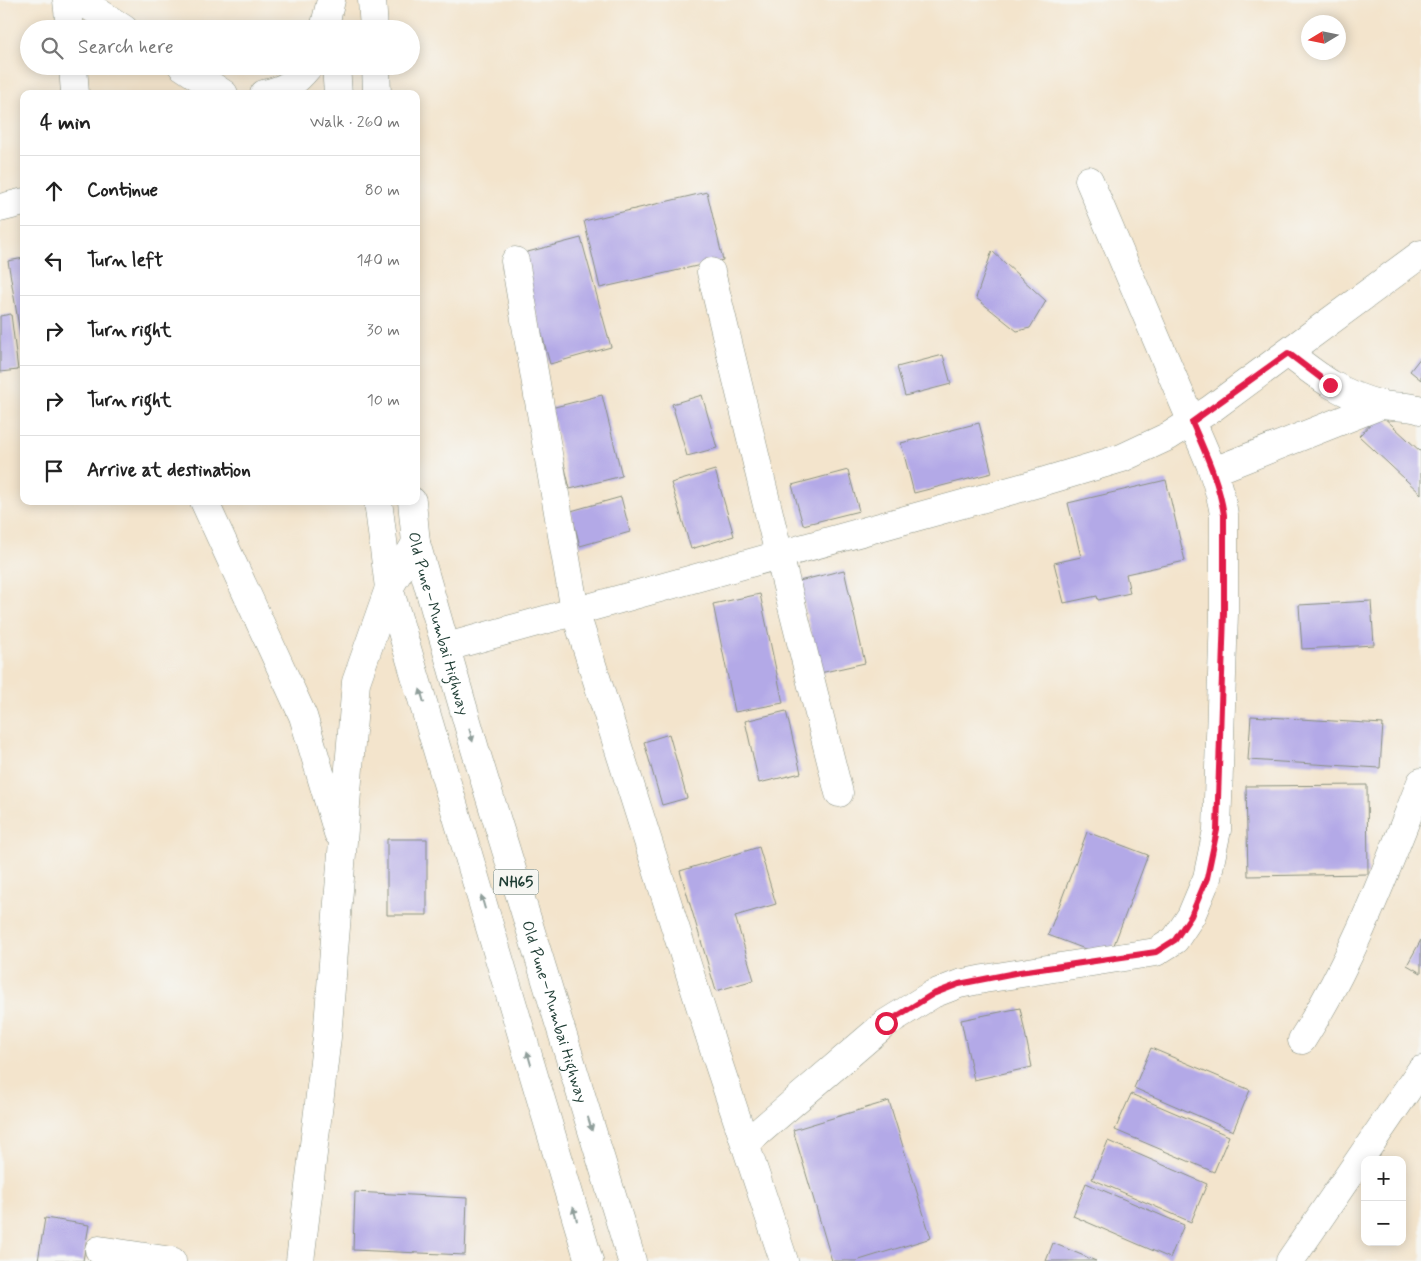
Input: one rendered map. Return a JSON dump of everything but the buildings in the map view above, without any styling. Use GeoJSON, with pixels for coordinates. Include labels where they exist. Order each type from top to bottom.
{"type":"FeatureCollection","features":[{"type":"Feature","properties":{"kind":"main road"},"geometry":{"type":"LineString","coordinates":[[67,0],[69,20]]}},
{"type":"Feature","properties":{"kind":"main road"},"geometry":{"type":"LineString","coordinates":[[80,0],[110,20]]}},
{"type":"Feature","properties":{"kind":"main road"},"geometry":{"type":"LineString","coordinates":[[326,20],[331,0]]}},
{"type":"Feature","properties":{"kind":"main road"},"geometry":{"type":"LineString","coordinates":[[331,0],[332,20]]}},
{"type":"Feature","properties":{"kind":"main road"},"geometry":{"type":"LineString","coordinates":[[372,0],[373,20]]}},
{"type":"Feature","properties":{"kind":"main road"},"geometry":{"type":"LineString","coordinates":[[74,75],[75,90]]}},
{"type":"Feature","properties":{"kind":"main road"},"geometry":{"type":"LineString","coordinates":[[196,75],[218,90]]}},
{"type":"Feature","properties":{"kind":"main road"},"geometry":{"type":"LineString","coordinates":[[279,90],[296,82],[302,75]]}},
{"type":"Feature","properties":{"kind":"main road"},"geometry":{"type":"LineString","coordinates":[[337,75],[338,90]]}},
{"type":"Feature","properties":{"kind":"main road"},"geometry":{"type":"LineString","coordinates":[[376,75],[377,90]]}},
{"type":"Feature","properties":{"kind":"main road"},"geometry":{"type":"LineString","coordinates":[[745,1144],[886,1023],[933,994],[959,984],[984,979],[1156,952],[1175,940],[1191,916],[1207,878],[1217,830],[1224,613],[1224,515],[1222,500],[1214,471],[1089,180]]}},
{"type":"Feature","properties":{"kind":"main road"},"geometry":{"type":"LineString","coordinates":[[0,208],[20,203]]}},
{"type":"Feature","properties":{"kind":"main road"},"geometry":{"type":"LineString","coordinates":[[447,647],[1036,484],[1122,458],[1169,436],[1192,422],[1421,254]]}},
{"type":"Feature","properties":{"kind":"main road"},"geometry":{"type":"LineString","coordinates":[[515,261],[576,611],[784,1261]]}},
{"type":"Feature","properties":{"kind":"main road"},"geometry":{"type":"LineString","coordinates":[[711,272],[839,793]]}},
{"type":"Feature","properties":{"kind":"main road"},"geometry":{"type":"LineString","coordinates":[[1288,353],[1330,385],[1352,396],[1381,405],[1421,410]]}},
{"type":"Feature","properties":{"kind":"main road"},"geometry":{"type":"LineString","coordinates":[[1214,471],[1381,405]]}},
{"type":"Feature","properties":{"kind":"main road"},"geometry":{"type":"LineString","coordinates":[[206,505],[303,716],[342,846]]}},
{"type":"Feature","properties":{"kind":"main road","name":"NH65"},"geometry":{"type":"LineString","coordinates":[[379,505],[389,588],[589,1261]]}},
{"type":"Feature","properties":{"kind":"main road","name":"Old Pune–Mumbai Highway"},"geometry":{"type":"LineString","coordinates":[[412,505],[416,543],[475,748],[632,1261]]}},
{"type":"Feature","properties":{"kind":"main road"},"geometry":{"type":"LineString","coordinates":[[300,1261],[327,1037],[356,682],[389,588],[416,543]]}},
{"type":"Feature","properties":{"kind":"main road"},"geometry":{"type":"LineString","coordinates":[[1302,1040],[1323,1008],[1368,915],[1421,782]]}},
{"type":"Feature","properties":{"kind":"main road"},"geometry":{"type":"LineString","coordinates":[[1290,1261],[1421,1070]]}},
{"type":"Feature","properties":{"kind":"main road"},"geometry":{"type":"LineString","coordinates":[[98,1250],[172,1261]]}},
{"type":"Feature","properties":{"kind":"route"},"geometry":{"type":"LineString","coordinates":[[886,1023],[933,994],[959,984],[1020,972],[1156,952],[1175,940],[1191,916],[1207,878],[1217,830],[1224,613],[1224,515],[1214,471],[1192,422],[1288,353],[1330,385]]}}]}
